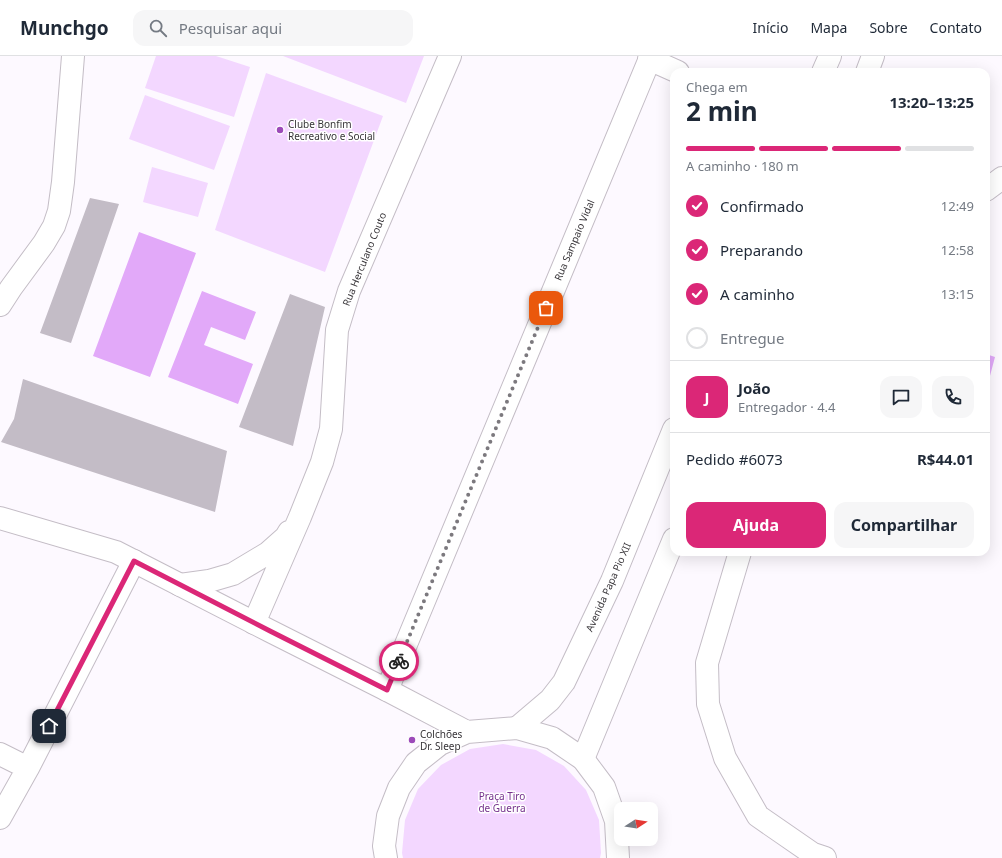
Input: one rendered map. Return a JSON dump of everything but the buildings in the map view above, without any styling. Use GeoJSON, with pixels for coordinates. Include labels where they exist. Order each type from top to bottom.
{"type":"FeatureCollection","features":[{"type":"Feature","properties":{"kind":"street"},"geometry":{"type":"LineString","coordinates":[[0,305],[44,243],[54,226],[59,211],[63,182],[73,56]]}},
{"type":"Feature","properties":{"kind":"street","name":"Rua Herculano Couto"},"geometry":{"type":"LineString","coordinates":[[254,623],[322,462],[331,429],[337,330],[349,291],[450,56]]}},
{"type":"Feature","properties":{"kind":"street"},"geometry":{"type":"LineString","coordinates":[[825,68],[830,56]]}},
{"type":"Feature","properties":{"kind":"street"},"geometry":{"type":"LineString","coordinates":[[868,68],[873,56]]}},
{"type":"Feature","properties":{"kind":"street"},"geometry":{"type":"LineString","coordinates":[[650,58],[670,68]]}},
{"type":"Feature","properties":{"kind":"street","name":"Rua Sampaio Vidal"},"geometry":{"type":"LineString","coordinates":[[387,690],[650,58]]}},
{"type":"Feature","properties":{"kind":"street"},"geometry":{"type":"LineString","coordinates":[[990,187],[1002,178]]}},
{"type":"Feature","properties":{"kind":"street","name":"Avenida Papa Pio XII"},"geometry":{"type":"LineString","coordinates":[[517,728],[550,700],[564,682],[612,580],[670,439]]}},
{"type":"Feature","properties":{"kind":"street","name":"Rua Herculano Couto"},"geometry":{"type":"LineString","coordinates":[[180,585],[233,574],[268,553],[286,537],[300,517]]}},
{"type":"Feature","properties":{"kind":"street"},"geometry":{"type":"LineString","coordinates":[[0,518],[116,552],[467,732]]}},
{"type":"Feature","properties":{"kind":"street"},"geometry":{"type":"LineString","coordinates":[[583,759],[670,549]]}},
{"type":"Feature","properties":{"kind":"street"},"geometry":{"type":"LineString","coordinates":[[739,556],[707,663],[708,704],[725,758],[758,816],[812,854],[825,858]]}},
{"type":"Feature","properties":{"kind":"street"},"geometry":{"type":"LineString","coordinates":[[0,818],[28,768],[134,561]]}},
{"type":"Feature","properties":{"kind":"street"},"geometry":{"type":"LineString","coordinates":[[386,858],[384,846],[388,816],[398,788],[416,763],[440,744],[467,732],[517,728],[552,738],[583,759],[607,794],[616,820],[620,857]]}},
{"type":"Feature","properties":{"kind":"street"},"geometry":{"type":"LineString","coordinates":[[0,754],[28,768]]}},
{"type":"Feature","properties":{"kind":"green space"},"geometry":{"type":"Polygon","coordinates":[[[156,56],[216,56],[250,67],[234,117],[145,88],[156,56]]]}},
{"type":"Feature","properties":{"kind":"green space"},"geometry":{"type":"Polygon","coordinates":[[[283,56],[424,56],[406,103],[283,56]]]}},
{"type":"Feature","properties":{"kind":"green space"},"geometry":{"type":"Polygon","coordinates":[[[266,73],[383,116],[325,272],[215,230],[266,73]]]}},
{"type":"Feature","properties":{"kind":"green space"},"geometry":{"type":"Polygon","coordinates":[[[145,95],[230,126],[214,170],[129,139],[145,95]]]}},
{"type":"Feature","properties":{"kind":"green space"},"geometry":{"type":"Polygon","coordinates":[[[152,167],[208,183],[198,217],[143,202],[152,167]]]}},
{"type":"Feature","properties":{"kind":"green space","name":"Praça Tiro de Guerra"},"geometry":{"type":"Polygon","coordinates":[[[503,744],[536,750],[564,766],[586,790],[599,820],[600,858],[403,858],[402,853],[405,820],[418,789],[441,765],[470,749],[503,744]]]}},
{"type":"Feature","properties":{"kind":"shaded area"},"geometry":{"type":"Polygon","coordinates":[[[139,232],[196,253],[150,377],[93,356],[139,232]]]}},
{"type":"Feature","properties":{"kind":"shaded area"},"geometry":{"type":"Polygon","coordinates":[[[202,291],[256,312],[245,340],[211,327],[204,345],[253,364],[238,404],[168,377],[202,291]]]}},
{"type":"Feature","properties":{"kind":"shaded area"},"geometry":{"type":"Polygon","coordinates":[[[990,355],[995,357],[990,376],[990,355]]]}},
{"type":"Feature","properties":{"kind":"way so far"},"geometry":{"type":"LineString","coordinates":[[399,661],[546,308]]}},
{"type":"Feature","properties":{"kind":"place","name":"Clube Bonfim Recreativo e Social"},"geometry":{"type":"Point","coordinates":[280,130]}},
{"type":"Feature","properties":{"kind":"place","name":"Colchões Dr. Sleep"},"geometry":{"type":"Point","coordinates":[412,740]}},
{"type":"Feature","properties":{"kind":"route"},"geometry":{"type":"LineString","coordinates":[[49,726],[134,561],[387,690],[399,661]]}}]}
